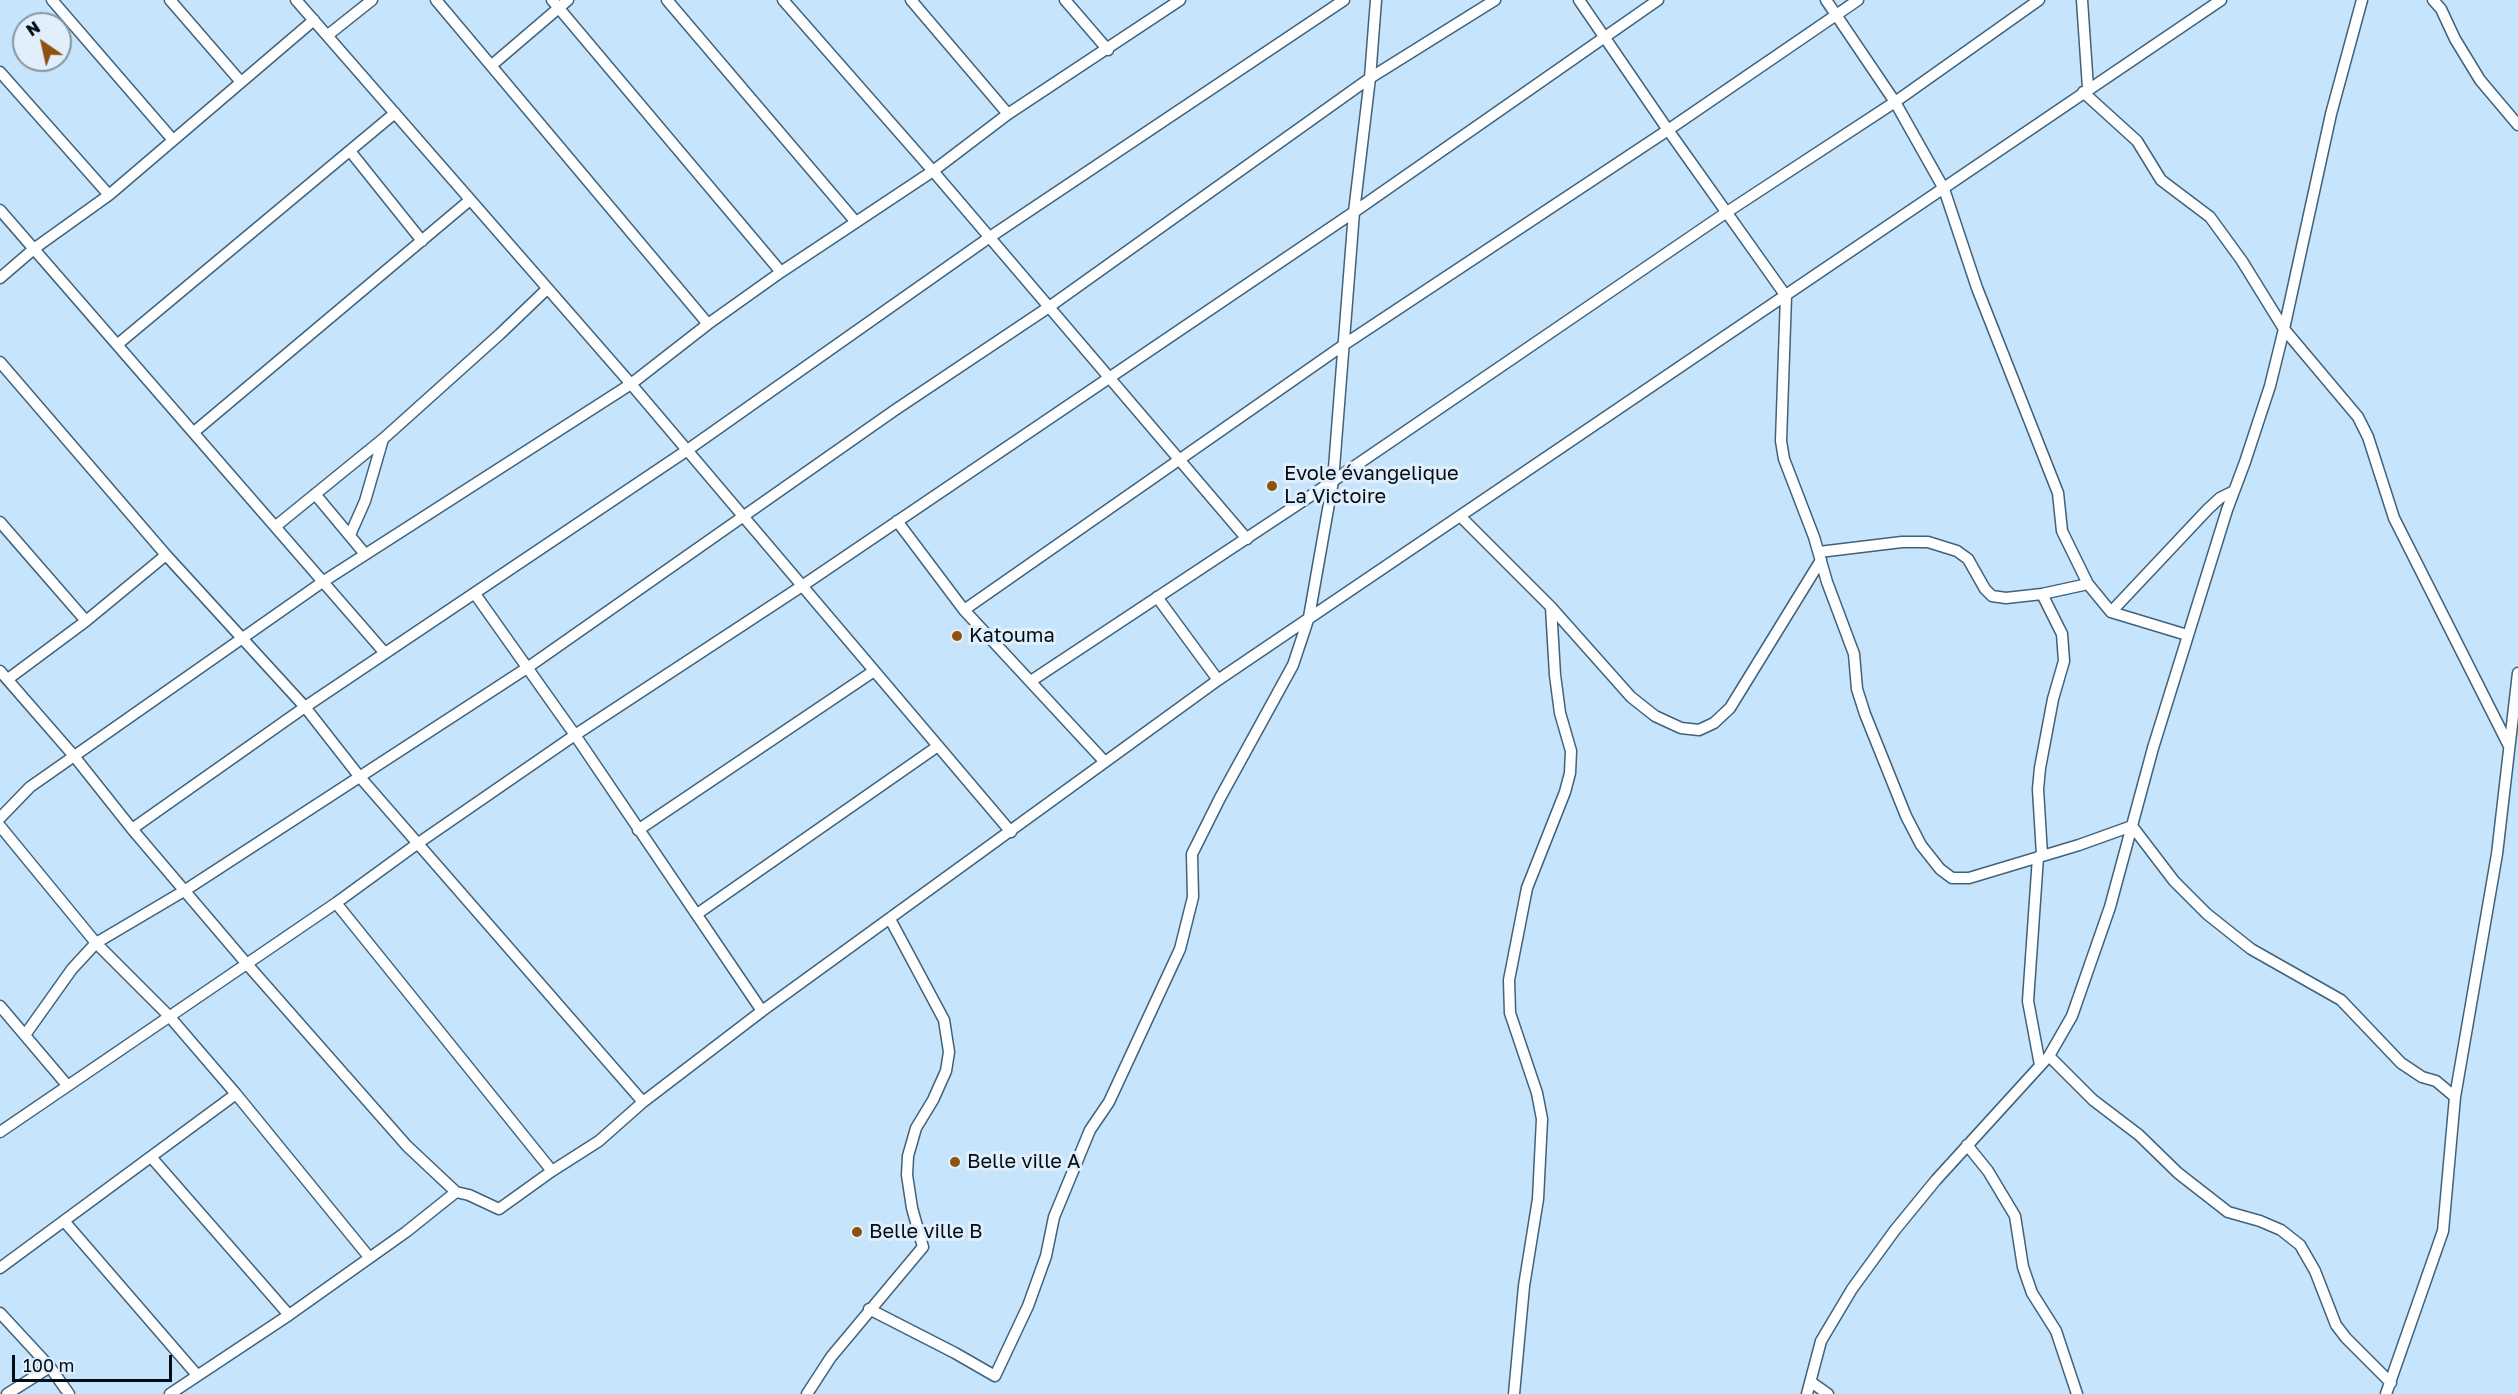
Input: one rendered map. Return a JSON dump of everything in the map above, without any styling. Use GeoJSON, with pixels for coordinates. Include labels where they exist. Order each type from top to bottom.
{"type":"FeatureCollection","features":[{"type":"Feature","properties":{"kind":"street"},"geometry":{"type":"LineString","coordinates":[[52,0],[173,140]]}},
{"type":"Feature","properties":{"kind":"street"},"geometry":{"type":"LineString","coordinates":[[170,0],[241,82]]}},
{"type":"Feature","properties":{"kind":"street"},"geometry":{"type":"LineString","coordinates":[[296,0],[631,384],[1011,832]]}},
{"type":"Feature","properties":{"kind":"street"},"geometry":{"type":"LineString","coordinates":[[328,35],[372,0]]}},
{"type":"Feature","properties":{"kind":"street"},"geometry":{"type":"LineString","coordinates":[[436,0],[708,324]]}},
{"type":"Feature","properties":{"kind":"street"},"geometry":{"type":"LineString","coordinates":[[492,65],[556,4],[568,0]]}},
{"type":"Feature","properties":{"kind":"street"},"geometry":{"type":"LineString","coordinates":[[667,0],[855,221]]}},
{"type":"Feature","properties":{"kind":"street"},"geometry":{"type":"LineString","coordinates":[[783,0],[990,237],[1247,539]]}},
{"type":"Feature","properties":{"kind":"street"},"geometry":{"type":"LineString","coordinates":[[911,0],[1008,114]]}},
{"type":"Feature","properties":{"kind":"street"},"geometry":{"type":"LineString","coordinates":[[1065,0],[1108,50]]}},
{"type":"Feature","properties":{"kind":"street"},"geometry":{"type":"LineString","coordinates":[[0,818],[30,787],[324,581],[631,384],[708,324],[781,272],[933,171],[1008,114],[1108,50],[1180,0]]}},
{"type":"Feature","properties":{"kind":"street"},"geometry":{"type":"LineString","coordinates":[[132,830],[384,652],[475,594],[686,451],[990,237],[1344,0]]}},
{"type":"Feature","properties":{"kind":"street"},"geometry":{"type":"LineString","coordinates":[[869,1309],[996,1376],[1028,1306],[1046,1256],[1054,1217],[1090,1130],[1108,1102],[1180,949],[1193,897],[1192,854],[1293,665],[1309,617],[1333,481],[1346,344],[1354,212],[1370,78],[1376,0]]}},
{"type":"Feature","properties":{"kind":"street"},"geometry":{"type":"LineString","coordinates":[[25,1035],[72,969],[96,943],[184,891],[527,668],[895,410],[1049,307],[1370,78],[1496,0]]}},
{"type":"Feature","properties":{"kind":"street"},"geometry":{"type":"LineString","coordinates":[[1579,0],[1786,296],[1781,441],[1788,474],[1820,556],[1854,654],[1857,689],[1865,714],[1906,816],[1921,845],[1940,868],[1952,878],[1969,878],[2079,845],[2132,826]]}},
{"type":"Feature","properties":{"kind":"street"},"geometry":{"type":"LineString","coordinates":[[0,1132],[336,903],[575,735],[802,586],[1354,212],[1658,0]]}},
{"type":"Feature","properties":{"kind":"street"},"geometry":{"type":"LineString","coordinates":[[1826,0],[1895,102],[1944,189],[1977,288],[2058,493],[2062,531],[2088,584],[2111,612],[2187,635]]}},
{"type":"Feature","properties":{"kind":"street"},"geometry":{"type":"LineString","coordinates":[[964,610],[1346,344],[1668,130],[1858,0]]}},
{"type":"Feature","properties":{"kind":"street"},"geometry":{"type":"LineString","coordinates":[[1031,681],[1247,539],[1727,212],[1895,102],[2039,0]]}},
{"type":"Feature","properties":{"kind":"street"},"geometry":{"type":"LineString","coordinates":[[2082,0],[2085,90],[2137,141],[2161,180],[2210,217],[2242,261],[2284,329],[2358,417],[2368,437],[2394,518],[2510,746]]}},
{"type":"Feature","properties":{"kind":"street"},"geometry":{"type":"LineString","coordinates":[[2201,13],[2202,0]]}},
{"type":"Feature","properties":{"kind":"street"},"geometry":{"type":"LineString","coordinates":[[166,555],[86,621],[4,675],[74,756],[184,891],[407,1146],[456,1192],[469,1195],[499,1209],[552,1171],[600,1141],[643,1102],[762,1011],[1218,680],[1944,189],[2085,90],[2221,0]]}},
{"type":"Feature","properties":{"kind":"street"},"geometry":{"type":"LineString","coordinates":[[1807,1394],[1821,1341],[1852,1289],[1895,1230],[1967,1145],[2049,1056],[2072,1016],[2110,906],[2153,748],[2187,635],[2270,386],[2331,114],[2362,0]]}},
{"type":"Feature","properties":{"kind":"street"},"geometry":{"type":"LineString","coordinates":[[2433,0],[2441,9],[2455,39],[2480,80],[2518,125]]}},
{"type":"Feature","properties":{"kind":"street"},"geometry":{"type":"LineString","coordinates":[[556,4],[781,272]]}},
{"type":"Feature","properties":{"kind":"street"},"geometry":{"type":"LineString","coordinates":[[0,278],[35,248],[109,195],[314,20]]}},
{"type":"Feature","properties":{"kind":"street"},"geometry":{"type":"LineString","coordinates":[[0,72],[109,195]]}},
{"type":"Feature","properties":{"kind":"street"},"geometry":{"type":"LineString","coordinates":[[118,344],[395,113]]}},
{"type":"Feature","properties":{"kind":"street"},"geometry":{"type":"LineString","coordinates":[[350,151],[422,241]]}},
{"type":"Feature","properties":{"kind":"street"},"geometry":{"type":"LineString","coordinates":[[194,432],[470,200]]}},
{"type":"Feature","properties":{"kind":"street"},"geometry":{"type":"LineString","coordinates":[[0,210],[384,652]]}},
{"type":"Feature","properties":{"kind":"street"},"geometry":{"type":"LineString","coordinates":[[276,526],[383,439],[547,289]]}},
{"type":"Feature","properties":{"kind":"street"},"geometry":{"type":"LineString","coordinates":[[0,362],[166,555],[305,707],[359,776],[417,844],[643,1102]]}},
{"type":"Feature","properties":{"kind":"street"},"geometry":{"type":"LineString","coordinates":[[350,535],[365,501],[383,439]]}},
{"type":"Feature","properties":{"kind":"street"},"geometry":{"type":"LineString","coordinates":[[2111,612],[2220,498],[2234,491]]}},
{"type":"Feature","properties":{"kind":"street"},"geometry":{"type":"LineString","coordinates":[[315,494],[365,554]]}},
{"type":"Feature","properties":{"kind":"street"},"geometry":{"type":"LineString","coordinates":[[1460,516],[1551,607],[1631,697],[1655,716],[1680,728],[1699,730],[1714,723],[1730,708],[1820,556]]}},
{"type":"Feature","properties":{"kind":"street"},"geometry":{"type":"LineString","coordinates":[[897,521],[964,610],[1104,761]]}},
{"type":"Feature","properties":{"kind":"street"},"geometry":{"type":"LineString","coordinates":[[0,522],[86,621]]}},
{"type":"Feature","properties":{"kind":"street"},"geometry":{"type":"LineString","coordinates":[[1820,556],[1902,543],[1928,542],[1957,551],[1968,559],[1985,589],[1992,596],[2006,598],[2042,594],[2088,584]]}},
{"type":"Feature","properties":{"kind":"street"},"geometry":{"type":"LineString","coordinates":[[475,594],[575,735],[762,1011]]}},
{"type":"Feature","properties":{"kind":"street"},"geometry":{"type":"LineString","coordinates":[[2040,1065],[2028,1000],[2040,856],[2038,789],[2053,699],[2064,662],[2062,634],[2042,594]]}},
{"type":"Feature","properties":{"kind":"street"},"geometry":{"type":"LineString","coordinates":[[1157,597],[1218,680]]}},
{"type":"Feature","properties":{"kind":"street"},"geometry":{"type":"LineString","coordinates":[[1514,1394],[1524,1286],[1538,1200],[1542,1119],[1537,1093],[1510,1013],[1509,980],[1527,888],[1565,792],[1570,773],[1571,751],[1560,713],[1555,675],[1551,607]]}},
{"type":"Feature","properties":{"kind":"street"},"geometry":{"type":"LineString","coordinates":[[639,830],[874,671]]}},
{"type":"Feature","properties":{"kind":"street"},"geometry":{"type":"LineString","coordinates":[[2386,1394],[2443,1231],[2455,1097],[2497,854],[2518,673]]}},
{"type":"Feature","properties":{"kind":"street"},"geometry":{"type":"LineString","coordinates":[[696,914],[938,746]]}},
{"type":"Feature","properties":{"kind":"street"},"geometry":{"type":"LineString","coordinates":[[0,826],[96,943],[168,1016],[236,1094],[369,1257]]}},
{"type":"Feature","properties":{"kind":"street"},"geometry":{"type":"LineString","coordinates":[[2132,826],[2174,881],[2207,914],[2251,950],[2341,1000],[2401,1063],[2422,1077],[2436,1081],[2455,1097]]}},
{"type":"Feature","properties":{"kind":"street"},"geometry":{"type":"LineString","coordinates":[[336,903],[552,1171]]}},
{"type":"Feature","properties":{"kind":"street"},"geometry":{"type":"LineString","coordinates":[[807,1394],[831,1357],[922,1247],[912,1208],[907,1174],[908,1156],[916,1128],[933,1100],[946,1071],[949,1052],[944,1020],[890,919]]}},
{"type":"Feature","properties":{"kind":"street"},"geometry":{"type":"LineString","coordinates":[[0,1006],[67,1085]]}},
{"type":"Feature","properties":{"kind":"street"},"geometry":{"type":"LineString","coordinates":[[2049,1056],[2093,1100],[2139,1135],[2178,1173],[2228,1212],[2281,1230],[2300,1245],[2315,1271],[2336,1324],[2346,1338],[2391,1383]]}},
{"type":"Feature","properties":{"kind":"street"},"geometry":{"type":"LineString","coordinates":[[0,1268],[236,1094]]}},
{"type":"Feature","properties":{"kind":"street"},"geometry":{"type":"LineString","coordinates":[[1967,1145],[1988,1171],[2015,1216],[2023,1267],[2032,1293],[2056,1331],[2077,1394]]}},
{"type":"Feature","properties":{"kind":"street"},"geometry":{"type":"LineString","coordinates":[[151,1157],[289,1316]]}},
{"type":"Feature","properties":{"kind":"street"},"geometry":{"type":"LineString","coordinates":[[170,1394],[289,1316],[406,1232],[456,1192]]}},
{"type":"Feature","properties":{"kind":"street"},"geometry":{"type":"LineString","coordinates":[[64,1221],[197,1376]]}},
{"type":"Feature","properties":{"kind":"street"},"geometry":{"type":"LineString","coordinates":[[0,1313],[50,1367],[69,1394]]}},
{"type":"Feature","properties":{"kind":"street"},"geometry":{"type":"LineString","coordinates":[[7,1394],[50,1367]]}},
{"type":"Feature","properties":{"kind":"street"},"geometry":{"type":"LineString","coordinates":[[1811,1382],[1828,1394]]}},
{"type":"Feature","properties":{"kind":"place","name":"Evole évangelique La Victoire"},"geometry":{"type":"Point","coordinates":[1272,486]}},
{"type":"Feature","properties":{"kind":"place","name":"Katouma"},"geometry":{"type":"Point","coordinates":[957,636]}},
{"type":"Feature","properties":{"kind":"place","name":"Belle ville A"},"geometry":{"type":"Point","coordinates":[955,1162]}},
{"type":"Feature","properties":{"kind":"place","name":"Belle ville B"},"geometry":{"type":"Point","coordinates":[857,1232]}}]}
